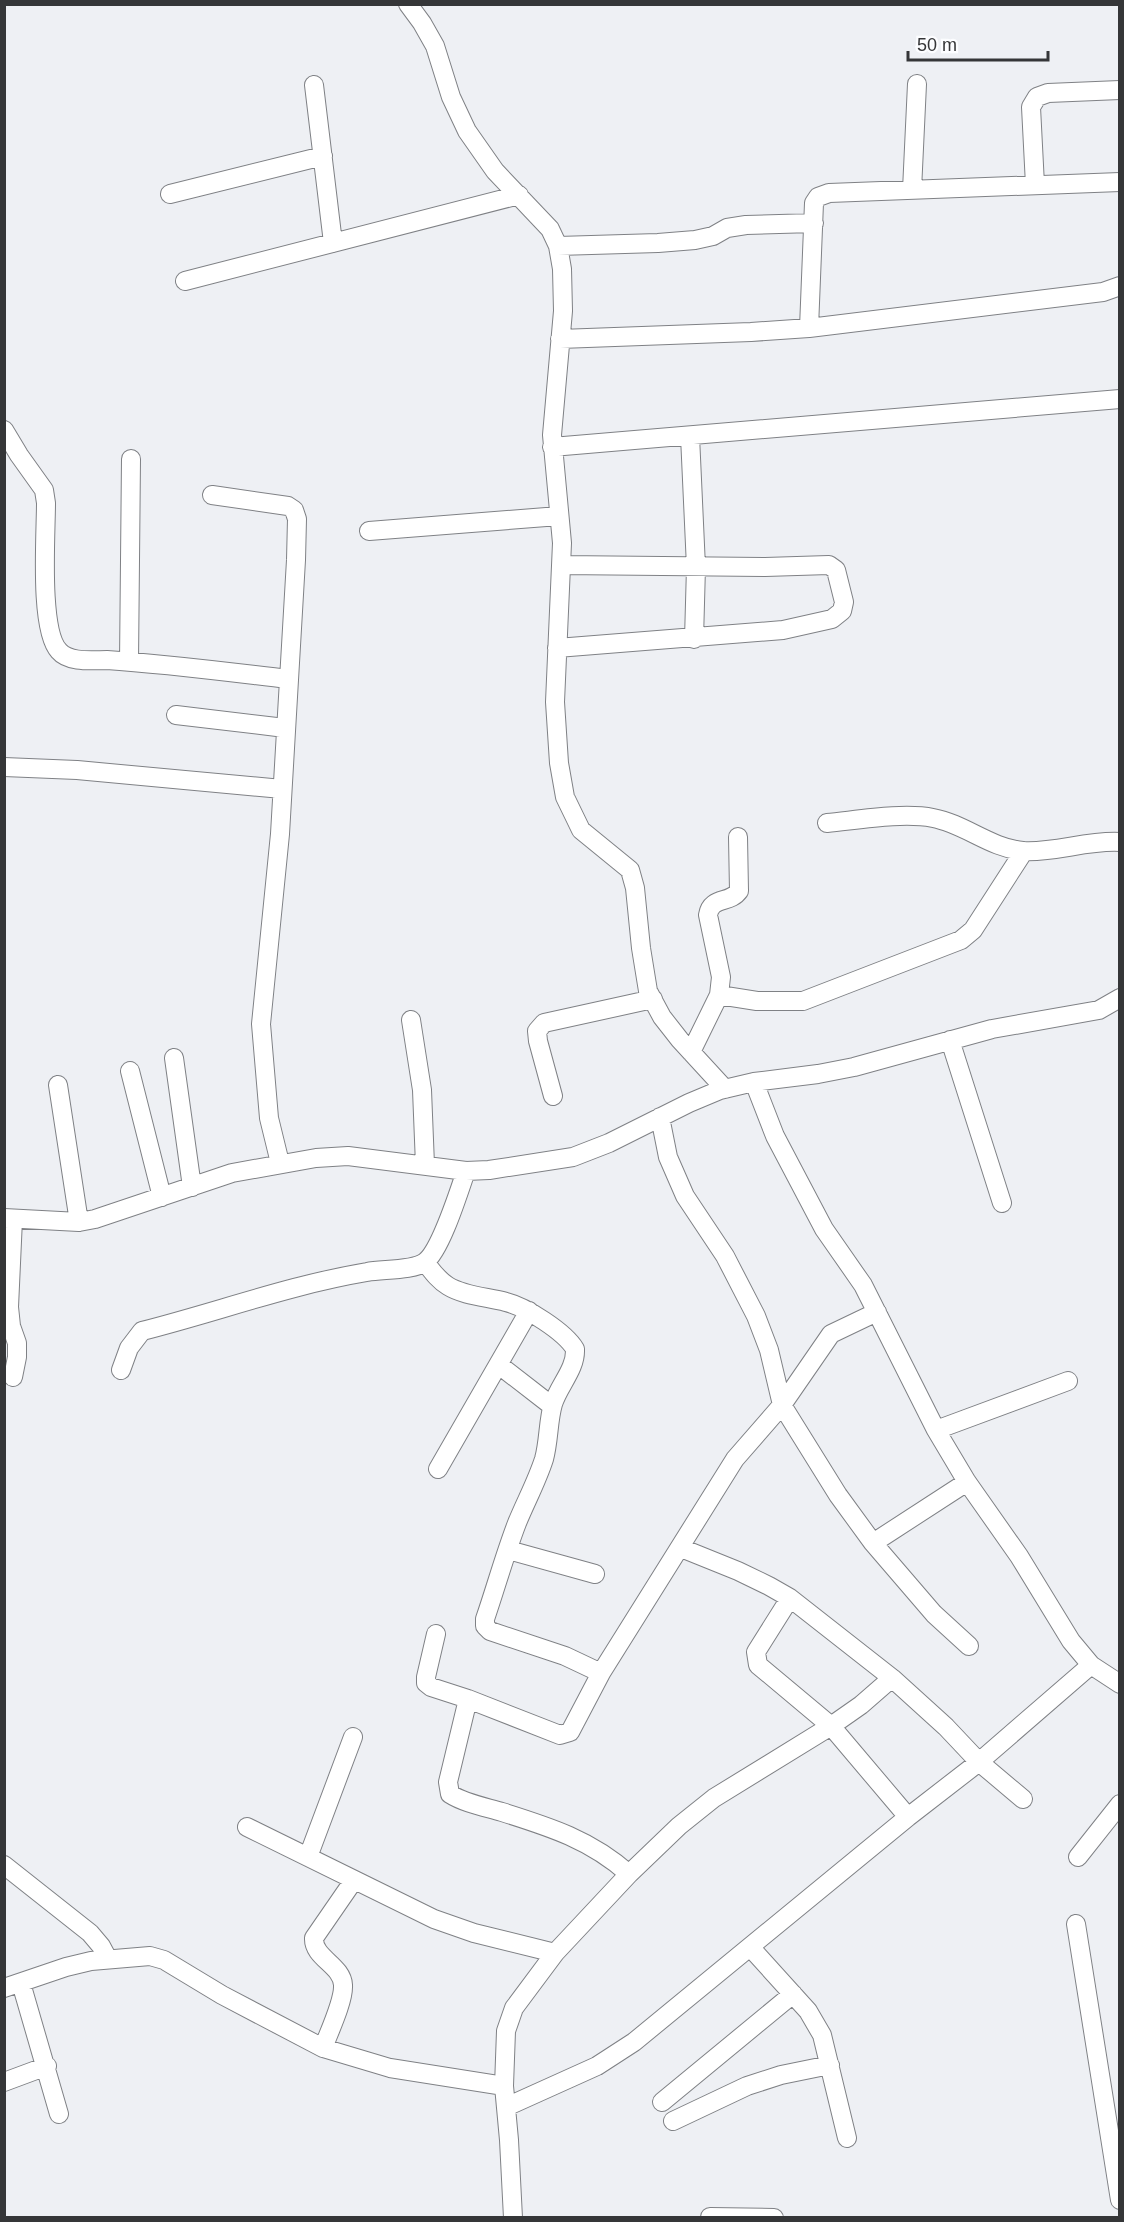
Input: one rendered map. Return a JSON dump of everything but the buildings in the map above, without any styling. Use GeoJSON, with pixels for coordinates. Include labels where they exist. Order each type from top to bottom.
{"type":"FeatureCollection","features":[{"type":"Feature","properties":{"kind":"street"},"geometry":{"type":"LineString","coordinates":[[408,4],[435,46],[451,97],[467,131],[495,171],[550,229],[558,246],[562,269],[560,339],[552,447],[562,543],[555,702],[559,763],[565,798],[581,830],[630,870],[635,888],[648,991],[662,1017],[725,1089]]}},
{"type":"Feature","properties":{"kind":"street"},"geometry":{"type":"LineString","coordinates":[[912,190],[917,84]]}},
{"type":"Feature","properties":{"kind":"street"},"geometry":{"type":"LineString","coordinates":[[314,85],[333,243]]}},
{"type":"Feature","properties":{"kind":"street"},"geometry":{"type":"LineString","coordinates":[[1035,185],[1031,107],[1037,97],[1048,93],[1119,90]]}},
{"type":"Feature","properties":{"kind":"street"},"geometry":{"type":"LineString","coordinates":[[170,194],[323,156]]}},
{"type":"Feature","properties":{"kind":"street"},"geometry":{"type":"LineString","coordinates":[[809,328],[814,203],[818,197],[829,193],[1119,182]]}},
{"type":"Feature","properties":{"kind":"street"},"geometry":{"type":"LineString","coordinates":[[185,281],[519,195]]}},
{"type":"Feature","properties":{"kind":"street"},"geometry":{"type":"LineString","coordinates":[[558,246],[694,240],[713,236],[727,228],[746,225],[814,223]]}},
{"type":"Feature","properties":{"kind":"street"},"geometry":{"type":"LineString","coordinates":[[560,339],[809,328],[1091,293],[1119,286]]}},
{"type":"Feature","properties":{"kind":"street"},"geometry":{"type":"LineString","coordinates":[[552,447],[1119,399]]}},
{"type":"Feature","properties":{"kind":"street"},"geometry":{"type":"LineString","coordinates":[[4,430],[44,490],[46,607],[50,634],[59,652],[71,658],[288,679]]}},
{"type":"Feature","properties":{"kind":"street"},"geometry":{"type":"LineString","coordinates":[[690,436],[696,567],[694,639]]}},
{"type":"Feature","properties":{"kind":"street"},"geometry":{"type":"LineString","coordinates":[[129,662],[131,459]]}},
{"type":"Feature","properties":{"kind":"street"},"geometry":{"type":"LineString","coordinates":[[212,495],[288,506],[294,510],[297,519],[280,834],[261,1024],[269,1118],[280,1163]]}},
{"type":"Feature","properties":{"kind":"street"},"geometry":{"type":"LineString","coordinates":[[369,531],[559,516]]}},
{"type":"Feature","properties":{"kind":"street"},"geometry":{"type":"LineString","coordinates":[[557,648],[694,639],[793,628],[832,619],[842,611],[844,602],[836,570],[829,565],[561,566]]}},
{"type":"Feature","properties":{"kind":"street"},"geometry":{"type":"LineString","coordinates":[[176,715],[285,728]]}},
{"type":"Feature","properties":{"kind":"street"},"geometry":{"type":"LineString","coordinates":[[4,767],[77,770],[282,789]]}},
{"type":"Feature","properties":{"kind":"street"},"geometry":{"type":"LineString","coordinates":[[827,823],[914,816],[933,818],[953,824],[1001,846],[1024,851],[1087,842],[1119,842]]}},
{"type":"Feature","properties":{"kind":"street"},"geometry":{"type":"LineString","coordinates":[[691,1052],[718,995],[722,977],[708,915],[709,908],[714,903],[736,896],[739,891],[738,837]]}},
{"type":"Feature","properties":{"kind":"street"},"geometry":{"type":"LineString","coordinates":[[718,995],[757,1001],[803,1001],[961,940],[973,930],[1024,851]]}},
{"type":"Feature","properties":{"kind":"street"},"geometry":{"type":"LineString","coordinates":[[553,1096],[538,1041],[537,1031],[544,1023],[652,999]]}},
{"type":"Feature","properties":{"kind":"street"},"geometry":{"type":"LineString","coordinates":[[13,1377],[17,1343],[11,1326],[9,1307],[9,1218],[79,1222],[95,1219],[231,1173],[316,1158],[348,1156],[466,1171],[489,1170],[573,1157],[609,1143],[689,1103],[725,1089],[754,1082],[854,1067],[992,1029],[1099,1010],[1119,999]]}},
{"type":"Feature","properties":{"kind":"street"},"geometry":{"type":"LineString","coordinates":[[411,1020],[422,1090],[425,1165]]}},
{"type":"Feature","properties":{"kind":"street"},"geometry":{"type":"LineString","coordinates":[[950,1040],[1002,1203]]}},
{"type":"Feature","properties":{"kind":"street"},"geometry":{"type":"LineString","coordinates":[[174,1058],[192,1187]]}},
{"type":"Feature","properties":{"kind":"street"},"geometry":{"type":"LineString","coordinates":[[130,1071],[162,1197]]}},
{"type":"Feature","properties":{"kind":"street"},"geometry":{"type":"LineString","coordinates":[[754,1082],[775,1136],[824,1229],[863,1285],[936,1430],[967,1482],[1019,1556],[1071,1641],[1091,1665],[1119,1684]]}},
{"type":"Feature","properties":{"kind":"street"},"geometry":{"type":"LineString","coordinates":[[58,1085],[79,1222]]}},
{"type":"Feature","properties":{"kind":"street"},"geometry":{"type":"LineString","coordinates":[[660,1117],[668,1157],[685,1196],[725,1256],[756,1316],[769,1350],[782,1405],[838,1495],[873,1543],[934,1614],[969,1646]]}},
{"type":"Feature","properties":{"kind":"street"},"geometry":{"type":"LineString","coordinates":[[120,1370],[129,1348],[142,1331],[332,1279],[405,1268],[425,1262],[437,1246],[466,1171]]}},
{"type":"Feature","properties":{"kind":"street"},"geometry":{"type":"LineString","coordinates":[[425,1262],[449,1287],[510,1303],[529,1311],[565,1337],[575,1349],[573,1365],[561,1384],[552,1406],[545,1455],[508,1550],[485,1619],[485,1626],[490,1631],[556,1653],[601,1673]]}},
{"type":"Feature","properties":{"kind":"street"},"geometry":{"type":"LineString","coordinates":[[438,1469],[529,1311]]}},
{"type":"Feature","properties":{"kind":"street"},"geometry":{"type":"LineString","coordinates":[[436,1634],[427,1670],[426,1683],[431,1687],[560,1735],[566,1735],[570,1732],[601,1673],[735,1459],[782,1405],[831,1334],[877,1312]]}},
{"type":"Feature","properties":{"kind":"street"},"geometry":{"type":"LineString","coordinates":[[499,1365],[552,1406]]}},
{"type":"Feature","properties":{"kind":"street"},"geometry":{"type":"LineString","coordinates":[[936,1430],[1068,1381]]}},
{"type":"Feature","properties":{"kind":"street"},"geometry":{"type":"LineString","coordinates":[[873,1543],[967,1482]]}},
{"type":"Feature","properties":{"kind":"street"},"geometry":{"type":"LineString","coordinates":[[681,1548],[738,1571],[790,1598],[892,1677],[946,1727],[979,1762],[1023,1798]]}},
{"type":"Feature","properties":{"kind":"street"},"geometry":{"type":"LineString","coordinates":[[508,1550],[595,1574]]}},
{"type":"Feature","properties":{"kind":"street"},"geometry":{"type":"LineString","coordinates":[[790,1598],[760,1645],[755,1659],[758,1665],[831,1725],[908,1817]]}},
{"type":"Feature","properties":{"kind":"street"},"geometry":{"type":"LineString","coordinates":[[506,2107],[597,2066],[665,2018],[908,1817],[979,1762],[1091,1665]]}},
{"type":"Feature","properties":{"kind":"street"},"geometry":{"type":"LineString","coordinates":[[513,2217],[504,2086],[506,2031],[514,2008],[555,1953],[629,1874],[678,1826],[714,1798],[861,1705],[892,1677]]}},
{"type":"Feature","properties":{"kind":"street"},"geometry":{"type":"LineString","coordinates":[[468,1699],[448,1782],[450,1794],[566,1833],[591,1845],[629,1874]]}},
{"type":"Feature","properties":{"kind":"street"},"geometry":{"type":"LineString","coordinates":[[308,1857],[353,1737]]}},
{"type":"Feature","properties":{"kind":"street"},"geometry":{"type":"LineString","coordinates":[[1078,1857],[1119,1804]]}},
{"type":"Feature","properties":{"kind":"street"},"geometry":{"type":"LineString","coordinates":[[247,1827],[434,1919],[474,1933],[555,1953]]}},
{"type":"Feature","properties":{"kind":"street"},"geometry":{"type":"LineString","coordinates":[[4,1865],[90,1933],[108,1959]]}},
{"type":"Feature","properties":{"kind":"street"},"geometry":{"type":"LineString","coordinates":[[323,2048],[342,1995],[343,1984],[340,1974],[315,1948],[314,1938],[354,1880]]}},
{"type":"Feature","properties":{"kind":"street"},"geometry":{"type":"LineString","coordinates":[[1076,1924],[1119,2200]]}},
{"type":"Feature","properties":{"kind":"street"},"geometry":{"type":"LineString","coordinates":[[750,1947],[808,2011],[822,2035],[847,2138]]}},
{"type":"Feature","properties":{"kind":"street"},"geometry":{"type":"LineString","coordinates":[[59,2114],[47,2066],[13,1985],[66,1967],[108,1959],[150,1956],[164,1960],[222,1995],[323,2048],[390,2068],[504,2086]]}},
{"type":"Feature","properties":{"kind":"street"},"geometry":{"type":"LineString","coordinates":[[662,2102],[793,1994]]}},
{"type":"Feature","properties":{"kind":"street"},"geometry":{"type":"LineString","coordinates":[[673,2121],[747,2086],[781,2075],[830,2065]]}},
{"type":"Feature","properties":{"kind":"street"},"geometry":{"type":"LineString","coordinates":[[4,2082],[47,2066]]}},
{"type":"Feature","properties":{"kind":"street"},"geometry":{"type":"LineString","coordinates":[[710,2217],[774,2217]]}}]}
